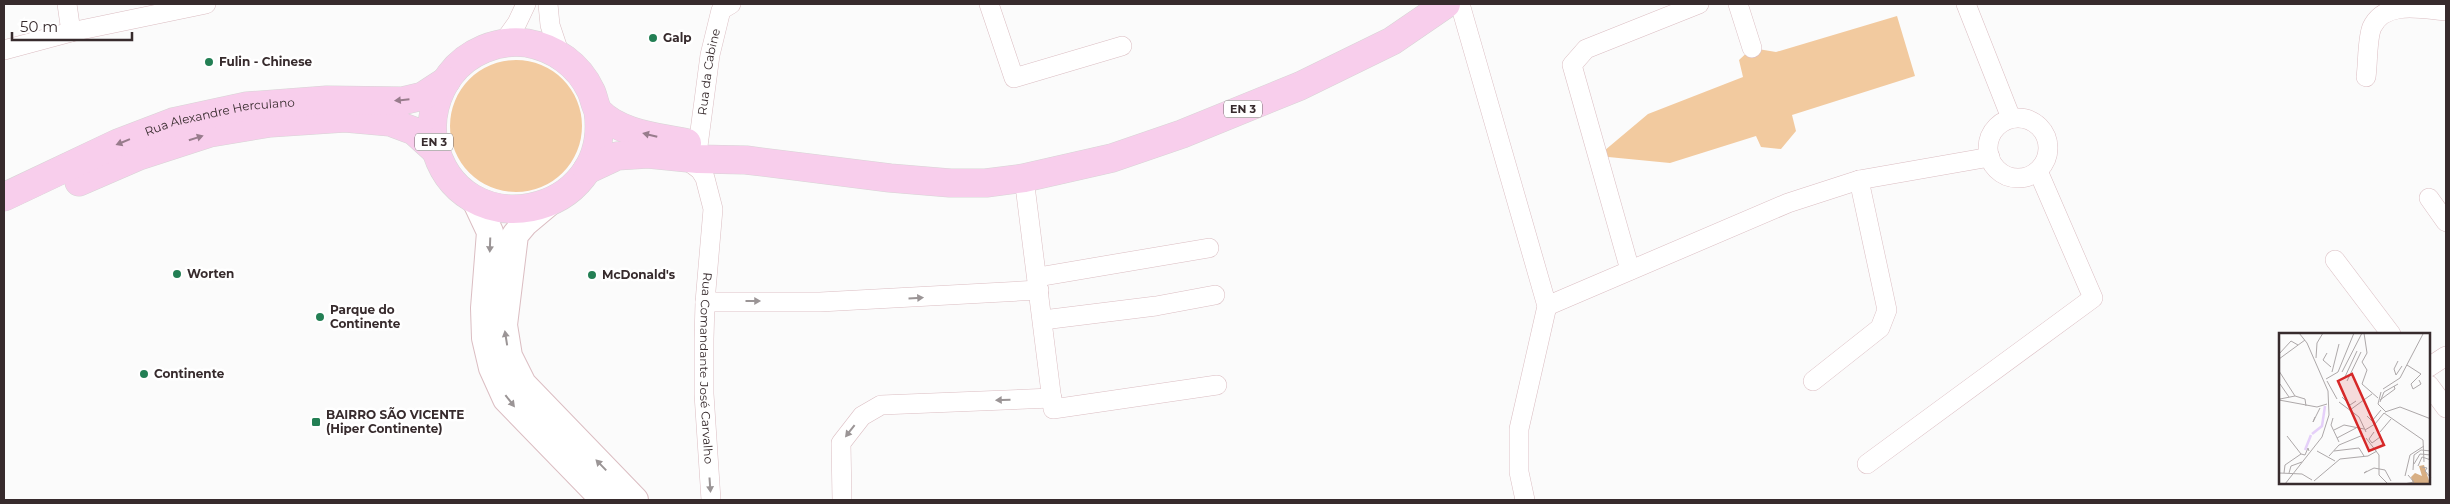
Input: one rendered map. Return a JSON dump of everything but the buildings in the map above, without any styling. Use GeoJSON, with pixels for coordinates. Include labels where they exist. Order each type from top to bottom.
{"type":"FeatureCollection","features":[{"type":"Feature","properties":{"kind":"main road","name":"EN 3"},"geometry":{"type":"LineString","coordinates":[[587,170],[617,156],[690,152],[890,178],[950,183],[986,183],[1024,178],[1112,158],[1182,134],[1282,93],[1392,41],[1446,4]]}},
{"type":"Feature","properties":{"kind":"main road","name":"EN 3"},"geometry":{"type":"LineString","coordinates":[[502,44],[535,45],[560,55],[573,65],[587,82],[598,111],[598,140],[587,170],[570,189],[550,202],[528,209],[508,210],[486,205],[475,200],[451,179],[436,151],[432,130],[433,116],[440,92],[446,81],[456,68],[471,56],[502,44]]}},
{"type":"Feature","properties":{"kind":"main road","name":"Rua Alexandre Herculano"},"geometry":{"type":"LineString","coordinates":[[4,197],[118,144],[173,122],[247,106],[327,100],[402,101],[423,96],[446,81]]}},
{"type":"Feature","properties":{"kind":"main road","name":"EN 3"},"geometry":{"type":"LineString","coordinates":[[598,111],[621,127],[690,152]]}},
{"type":"Feature","properties":{"kind":"main road","name":"Rua Alexandre Herculano"},"geometry":{"type":"LineString","coordinates":[[4,213],[139,156],[210,133],[270,123],[345,118],[390,122],[414,131],[436,151]]}},
{"type":"Feature","properties":{"kind":"street"},"geometry":{"type":"LineString","coordinates":[[67,4],[71,32]]}},
{"type":"Feature","properties":{"kind":"street"},"geometry":{"type":"LineString","coordinates":[[4,50],[71,32],[206,4]]}},
{"type":"Feature","properties":{"kind":"street"},"geometry":{"type":"LineString","coordinates":[[502,44],[517,23],[526,4]]}},
{"type":"Feature","properties":{"kind":"street"},"geometry":{"type":"LineString","coordinates":[[548,4],[550,24],[560,55]]}},
{"type":"Feature","properties":{"kind":"street"},"geometry":{"type":"LineString","coordinates":[[989,4],[1014,78],[1122,46]]}},
{"type":"Feature","properties":{"kind":"street"},"geometry":{"type":"LineString","coordinates":[[1460,4],[1547,306],[1519,429],[1519,472],[1525,500]]}},
{"type":"Feature","properties":{"kind":"street"},"geometry":{"type":"LineString","coordinates":[[1630,270],[1572,65],[1586,50],[1699,4]]}},
{"type":"Feature","properties":{"kind":"street"},"geometry":{"type":"LineString","coordinates":[[1738,4],[1752,48]]}},
{"type":"Feature","properties":{"kind":"street"},"geometry":{"type":"LineString","coordinates":[[1966,4],[2011,118]]}},
{"type":"Feature","properties":{"kind":"street","name":"Rua da Cabine"},"geometry":{"type":"LineString","coordinates":[[690,152],[710,55],[724,6]]}},
{"type":"Feature","properties":{"kind":"street"},"geometry":{"type":"LineString","coordinates":[[2366,77],[2372,27],[2384,13],[2401,8],[2446,11]]}},
{"type":"Feature","properties":{"kind":"street"},"geometry":{"type":"LineString","coordinates":[[2022,117],[2032,120],[2046,135],[2048,155],[2038,171],[2020,178],[2010,177],[2001,172],[1990,157],[1988,148],[1994,129],[2011,118],[2022,117]]}},
{"type":"Feature","properties":{"kind":"street","name":"Rua Comandante José Carvalho"},"geometry":{"type":"LineString","coordinates":[[690,152],[705,178],[713,210],[705,302],[704,394],[711,500]]}},
{"type":"Feature","properties":{"kind":"street"},"geometry":{"type":"LineString","coordinates":[[1547,306],[1788,203],[1859,180],[1990,157]]}},
{"type":"Feature","properties":{"kind":"street"},"geometry":{"type":"LineString","coordinates":[[1867,464],[2093,298],[2038,171]]}},
{"type":"Feature","properties":{"kind":"street"},"geometry":{"type":"LineString","coordinates":[[1024,178],[1053,409],[1217,385]]}},
{"type":"Feature","properties":{"kind":"street"},"geometry":{"type":"LineString","coordinates":[[1813,381],[1880,328],[1887,310],[1859,180]]}},
{"type":"Feature","properties":{"kind":"street"},"geometry":{"type":"LineString","coordinates":[[2429,198],[2446,222]]}},
{"type":"Feature","properties":{"kind":"street"},"geometry":{"type":"LineString","coordinates":[[475,200],[490,232],[484,308],[485,338],[492,368],[506,399],[604,500]]}},
{"type":"Feature","properties":{"kind":"street"},"geometry":{"type":"LineString","coordinates":[[550,202],[525,223],[515,235],[504,324],[509,356],[523,384],[635,500]]}},
{"type":"Feature","properties":{"kind":"street"},"geometry":{"type":"LineString","coordinates":[[705,302],[820,302],[1038,283],[1209,248]]}},
{"type":"Feature","properties":{"kind":"street"},"geometry":{"type":"LineString","coordinates":[[2335,260],[2390,333]]}},
{"type":"Feature","properties":{"kind":"street"},"geometry":{"type":"LineString","coordinates":[[1043,320],[1156,306],[1215,295]]}},
{"type":"Feature","properties":{"kind":"street"},"geometry":{"type":"LineString","coordinates":[[2430,366],[2446,356]]}},
{"type":"Feature","properties":{"kind":"street"},"geometry":{"type":"LineString","coordinates":[[2430,386],[2446,408]]}},
{"type":"Feature","properties":{"kind":"street"},"geometry":{"type":"LineString","coordinates":[[842,500],[841,443],[862,416],[881,405],[1052,398]]}},
{"type":"Feature","properties":{"kind":"shaded area"},"geometry":{"type":"Polygon","coordinates":[[[1897,16],[1915,76],[1792,115],[1796,131],[1781,149],[1761,147],[1756,136],[1670,163],[1598,156],[1648,114],[1743,77],[1739,60],[1752,48],[1776,52],[1897,16]]]}},
{"type":"Feature","properties":{"kind":"shaded area"},"geometry":{"type":"Polygon","coordinates":[[[516,60],[541,65],[553,71],[571,89],[577,101],[582,126],[577,151],[571,163],[553,181],[541,187],[516,192],[491,187],[479,181],[461,163],[455,151],[450,126],[455,101],[461,89],[479,71],[491,65],[516,60]]]}},
{"type":"Feature","properties":{"kind":"place","name":"Galp"},"geometry":{"type":"Point","coordinates":[653,38]}},
{"type":"Feature","properties":{"kind":"place","name":"Fulin - Chinese"},"geometry":{"type":"Point","coordinates":[209,62]}},
{"type":"Feature","properties":{"kind":"place","name":"Worten"},"geometry":{"type":"Point","coordinates":[177,274]}},
{"type":"Feature","properties":{"kind":"place","name":"McDonald's"},"geometry":{"type":"Point","coordinates":[592,275]}},
{"type":"Feature","properties":{"kind":"place","name":"Parque do Continente"},"geometry":{"type":"Point","coordinates":[320,317]}},
{"type":"Feature","properties":{"kind":"place","name":"Continente"},"geometry":{"type":"Point","coordinates":[144,374]}},
{"type":"Feature","properties":{"kind":"place","name":"BAIRRO SÃO VICENTE (Hiper Continente)"},"geometry":{"type":"Point","coordinates":[316,422]}}]}
